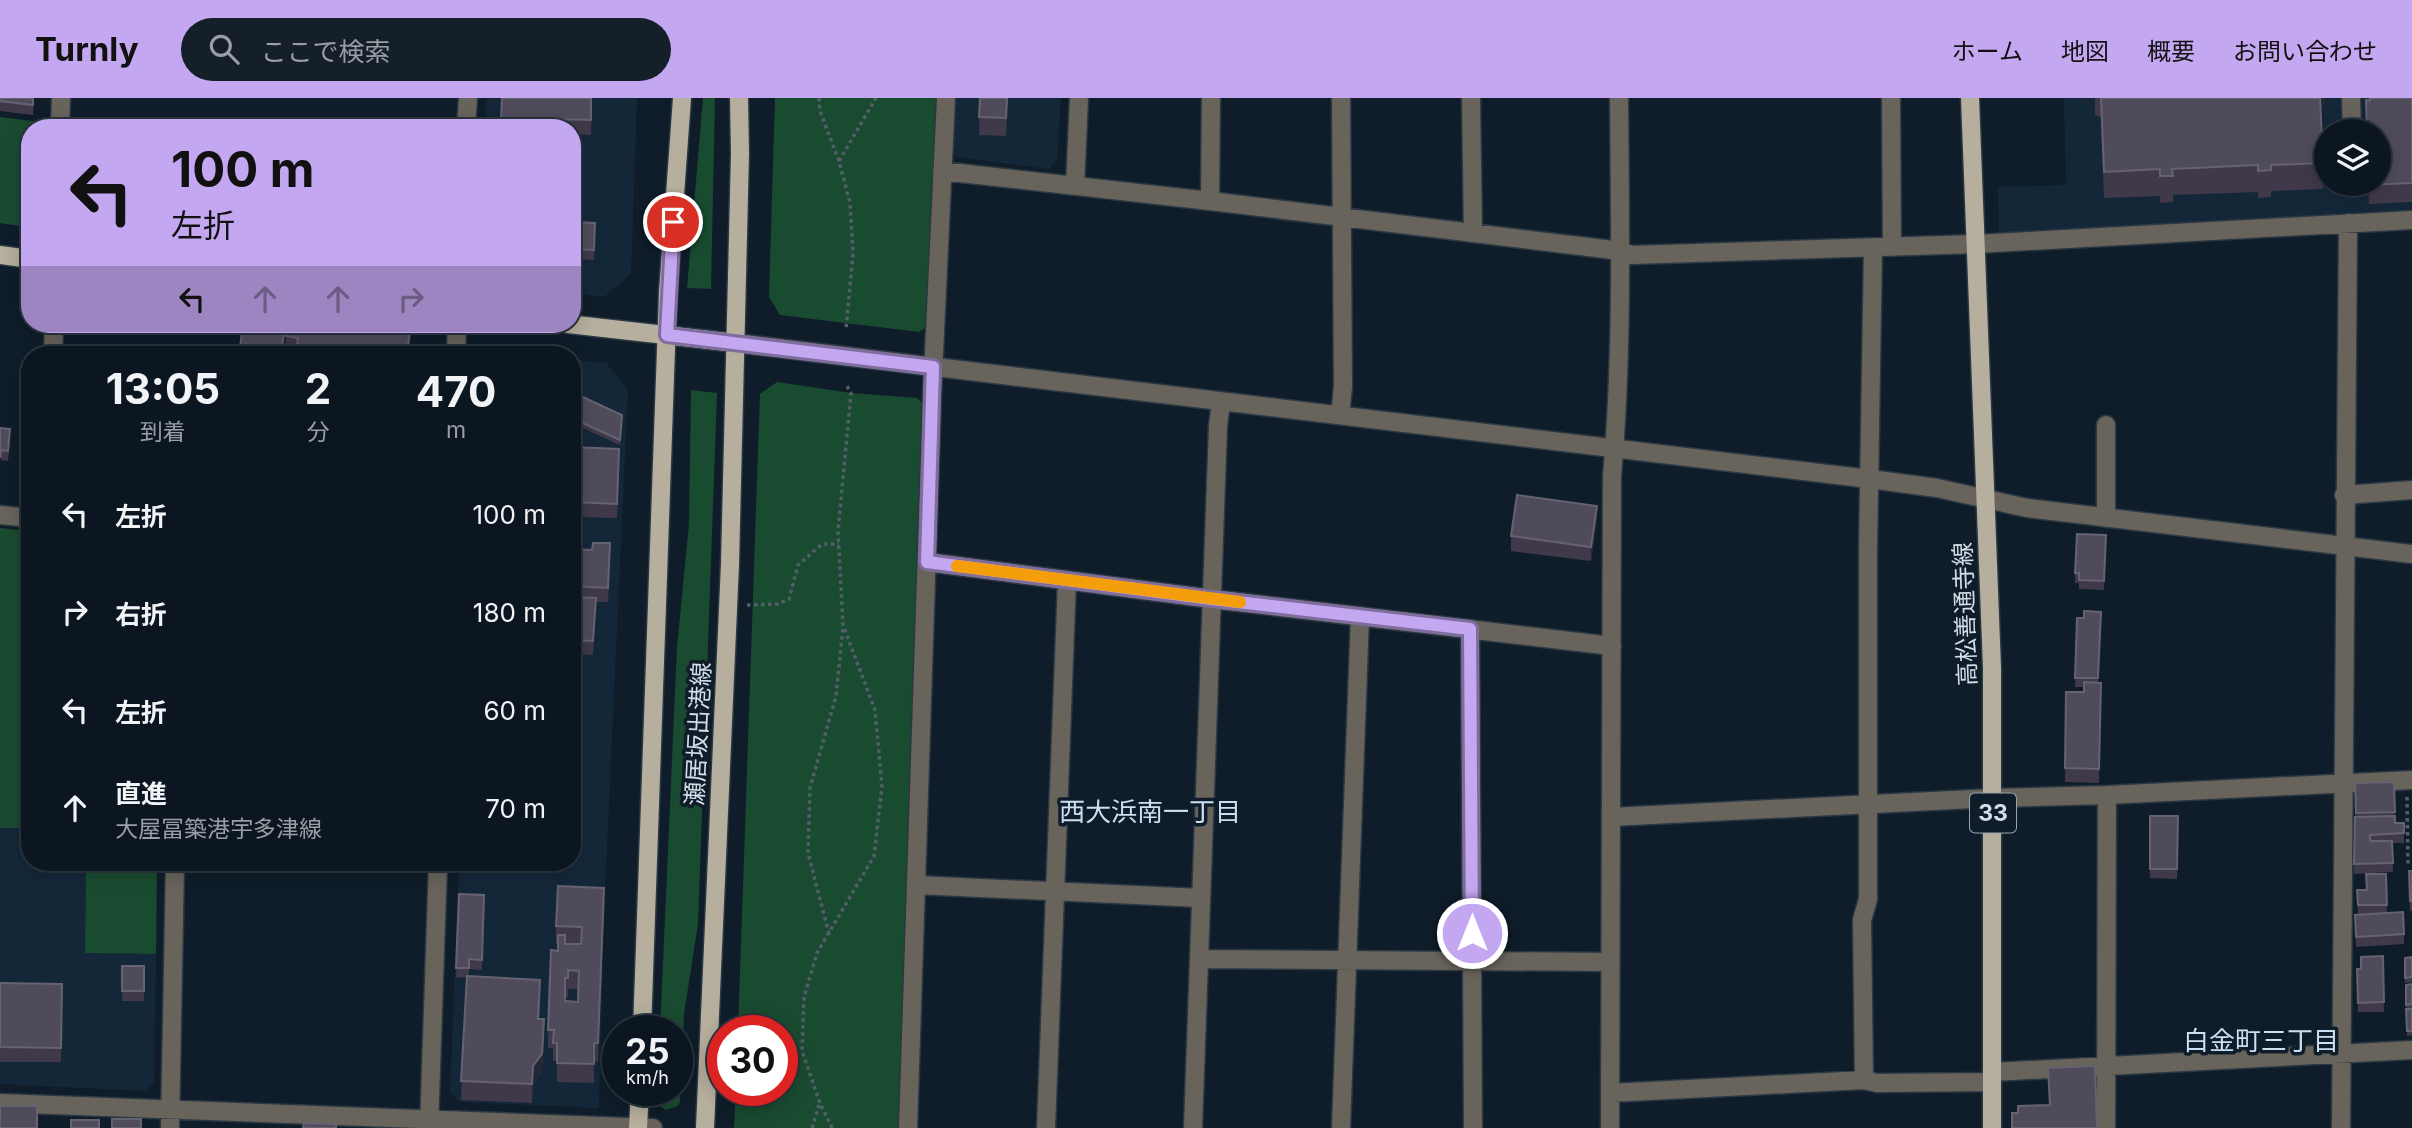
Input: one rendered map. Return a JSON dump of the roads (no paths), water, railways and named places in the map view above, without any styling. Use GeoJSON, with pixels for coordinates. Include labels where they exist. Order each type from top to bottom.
{"type":"FeatureCollection","features":[{"type":"Feature","properties":{"kind":"main road"},"geometry":{"type":"LineString","coordinates":[[675,98],[678,152]]}},
{"type":"Feature","properties":{"kind":"main road"},"geometry":{"type":"LineString","coordinates":[[678,152],[682,98]]}},
{"type":"Feature","properties":{"kind":"main road","name":"瀬居坂出港線"},"geometry":{"type":"LineString","coordinates":[[705,1128],[730,564],[739,98]]}},
{"type":"Feature","properties":{"kind":"main road","name":"高松善通寺線"},"geometry":{"type":"LineString","coordinates":[[1970,98],[1991,654],[1992,1128]]}},
{"type":"Feature","properties":{"kind":"main road","name":"瀬居坂出港線"},"geometry":{"type":"LineString","coordinates":[[643,1015],[667,335],[678,152]]}},
{"type":"Feature","properties":{"kind":"main road"},"geometry":{"type":"LineString","coordinates":[[0,256],[21,258]]}},
{"type":"Feature","properties":{"kind":"main road"},"geometry":{"type":"LineString","coordinates":[[581,325],[736,343]]}},
{"type":"Feature","properties":{"kind":"main road"},"geometry":{"type":"LineString","coordinates":[[638,1128],[639,1106]]}},
{"type":"Feature","properties":{"kind":"street"},"geometry":{"type":"LineString","coordinates":[[60,119],[61,98]]}},
{"type":"Feature","properties":{"kind":"street"},"geometry":{"type":"LineString","coordinates":[[467,119],[468,98]]}},
{"type":"Feature","properties":{"kind":"street"},"geometry":{"type":"LineString","coordinates":[[908,1128],[933,367],[946,98]]}},
{"type":"Feature","properties":{"kind":"street"},"geometry":{"type":"LineString","coordinates":[[1075,186],[1079,98]]}},
{"type":"Feature","properties":{"kind":"street"},"geometry":{"type":"LineString","coordinates":[[1210,201],[1211,98]]}},
{"type":"Feature","properties":{"kind":"street"},"geometry":{"type":"LineString","coordinates":[[1340,415],[1343,387],[1341,98]]}},
{"type":"Feature","properties":{"kind":"street"},"geometry":{"type":"LineString","coordinates":[[1471,98],[1474,233]]}},
{"type":"Feature","properties":{"kind":"street"},"geometry":{"type":"LineString","coordinates":[[1610,1128],[1612,475],[1620,251],[1619,98]]}},
{"type":"Feature","properties":{"kind":"street"},"geometry":{"type":"LineString","coordinates":[[1891,98],[1892,247]]}},
{"type":"Feature","properties":{"kind":"street"},"geometry":{"type":"LineString","coordinates":[[2351,98],[2352,119]]}},
{"type":"Feature","properties":{"kind":"street"},"geometry":{"type":"LineString","coordinates":[[942,171],[1343,217],[1620,251],[1632,255],[1873,249],[2412,220]]}},
{"type":"Feature","properties":{"kind":"street"},"geometry":{"type":"LineString","coordinates":[[2341,1128],[2348,223]]}},
{"type":"Feature","properties":{"kind":"street"},"geometry":{"type":"LineString","coordinates":[[1864,1080],[1862,920],[1868,899],[1873,249]]}},
{"type":"Feature","properties":{"kind":"street"},"geometry":{"type":"LineString","coordinates":[[736,343],[1870,479],[1937,488],[2027,508],[2412,554]]}},
{"type":"Feature","properties":{"kind":"street"},"geometry":{"type":"LineString","coordinates":[[1193,1128],[1221,402]]}},
{"type":"Feature","properties":{"kind":"street"},"geometry":{"type":"LineString","coordinates":[[2106,425],[2106,518]]}},
{"type":"Feature","properties":{"kind":"street"},"geometry":{"type":"LineString","coordinates":[[2344,495],[2412,490]]}},
{"type":"Feature","properties":{"kind":"street"},"geometry":{"type":"LineString","coordinates":[[0,515],[21,517]]}},
{"type":"Feature","properties":{"kind":"street"},"geometry":{"type":"LineString","coordinates":[[927,562],[1612,646]]}},
{"type":"Feature","properties":{"kind":"street"},"geometry":{"type":"LineString","coordinates":[[1046,1128],[1067,580]]}},
{"type":"Feature","properties":{"kind":"street"},"geometry":{"type":"LineString","coordinates":[[1341,1128],[1360,616]]}},
{"type":"Feature","properties":{"kind":"street"},"geometry":{"type":"LineString","coordinates":[[1470,629],[1473,1128]]}},
{"type":"Feature","properties":{"kind":"street"},"geometry":{"type":"LineString","coordinates":[[1611,817],[2409,780]]}},
{"type":"Feature","properties":{"kind":"street"},"geometry":{"type":"LineString","coordinates":[[2106,1128],[2107,795]]}},
{"type":"Feature","properties":{"kind":"street"},"geometry":{"type":"LineString","coordinates":[[170,1128],[175,871]]}},
{"type":"Feature","properties":{"kind":"street"},"geometry":{"type":"LineString","coordinates":[[429,1124],[438,871]]}},
{"type":"Feature","properties":{"kind":"street"},"geometry":{"type":"LineString","coordinates":[[916,885],[1201,898]]}},
{"type":"Feature","properties":{"kind":"street"},"geometry":{"type":"LineString","coordinates":[[1199,959],[1610,962]]}},
{"type":"Feature","properties":{"kind":"street"},"geometry":{"type":"LineString","coordinates":[[1610,1093],[1864,1080],[1877,1083],[1992,1077],[2106,1066],[2412,1050]]}},
{"type":"Feature","properties":{"kind":"street"},"geometry":{"type":"LineString","coordinates":[[0,1103],[429,1124],[653,1128]]}},
{"type":"Feature","properties":{"kind":"district","name":"西大浜南一丁目"},"geometry":{"type":"Point","coordinates":[1150,811]}},
{"type":"Feature","properties":{"kind":"district","name":"白金町三丁目"},"geometry":{"type":"Point","coordinates":[2261,1040]}}]}
